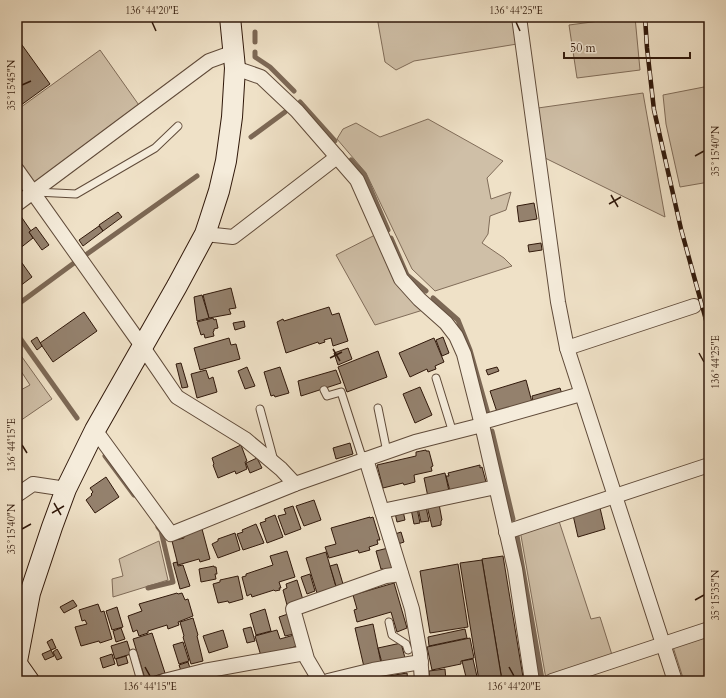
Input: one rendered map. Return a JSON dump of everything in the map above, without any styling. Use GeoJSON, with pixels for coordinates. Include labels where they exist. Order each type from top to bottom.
{"type":"FeatureCollection","features":[{"type":"Feature","properties":{"kind":"street"},"geometry":{"type":"LineString","coordinates":[[17,661],[30,593],[66,489],[95,430],[205,234],[219,191],[226,161],[232,117],[235,60],[230,17]]}},
{"type":"Feature","properties":{"kind":"street"},"geometry":{"type":"LineString","coordinates":[[519,17],[558,302],[567,348],[675,681]]}},
{"type":"Feature","properties":{"kind":"street"},"geometry":{"type":"LineString","coordinates":[[17,204],[209,62],[235,60],[261,77],[297,111],[357,180],[401,279],[419,299],[446,323],[456,336],[464,354],[482,425],[515,569],[532,681]]}},
{"type":"Feature","properties":{"kind":"street"},"geometry":{"type":"LineString","coordinates":[[205,234],[233,237],[337,157]]}},
{"type":"Feature","properties":{"kind":"street"},"geometry":{"type":"LineString","coordinates":[[17,170],[177,397],[245,439],[275,464],[295,484]]}},
{"type":"Feature","properties":{"kind":"street"},"geometry":{"type":"LineString","coordinates":[[567,348],[694,306]]}},
{"type":"Feature","properties":{"kind":"street"},"geometry":{"type":"LineString","coordinates":[[95,430],[171,534],[295,484],[415,442],[482,425],[486,421],[581,394]]}},
{"type":"Feature","properties":{"kind":"street"},"geometry":{"type":"LineString","coordinates":[[365,460],[412,609],[412,657],[422,681]]}},
{"type":"Feature","properties":{"kind":"street"},"geometry":{"type":"LineString","coordinates":[[506,532],[709,465]]}},
{"type":"Feature","properties":{"kind":"street"},"geometry":{"type":"LineString","coordinates":[[17,495],[33,484],[66,489]]}},
{"type":"Feature","properties":{"kind":"street"},"geometry":{"type":"LineString","coordinates":[[382,511],[496,487]]}},
{"type":"Feature","properties":{"kind":"street"},"geometry":{"type":"LineString","coordinates":[[320,681],[307,659],[293,609],[386,576],[401,574]]}},
{"type":"Feature","properties":{"kind":"street"},"geometry":{"type":"LineString","coordinates":[[552,681],[709,629]]}},
{"type":"Feature","properties":{"kind":"street"},"geometry":{"type":"LineString","coordinates":[[164,681],[204,671],[305,653]]}},
{"type":"Feature","properties":{"kind":"street"},"geometry":{"type":"LineString","coordinates":[[328,681],[373,670],[412,657]]}},
{"type":"Feature","properties":{"kind":"street"},"geometry":{"type":"LineString","coordinates":[[17,664],[29,681]]}},
{"type":"Feature","properties":{"kind":"lane"},"geometry":{"type":"LineString","coordinates":[[33,192],[76,194],[155,148],[178,126]]}},
{"type":"Feature","properties":{"kind":"lane"},"geometry":{"type":"LineString","coordinates":[[436,378],[453,433]]}},
{"type":"Feature","properties":{"kind":"lane"},"geometry":{"type":"LineString","coordinates":[[324,390],[327,396],[341,392],[365,460]]}},
{"type":"Feature","properties":{"kind":"lane"},"geometry":{"type":"LineString","coordinates":[[378,408],[387,452]]}},
{"type":"Feature","properties":{"kind":"lane"},"geometry":{"type":"LineString","coordinates":[[260,409],[275,464]]}},
{"type":"Feature","properties":{"kind":"lane"},"geometry":{"type":"LineString","coordinates":[[389,622],[392,635],[406,644],[412,657]]}},
{"type":"Feature","properties":{"kind":"lane"},"geometry":{"type":"LineString","coordinates":[[133,653],[141,681]]}},
{"type":"Feature","properties":{"kind":"shaded area"},"geometry":{"type":"Polygon","coordinates":[[[377,17],[513,17],[517,44],[414,61],[396,70],[385,62],[377,17]]]}},
{"type":"Feature","properties":{"kind":"shaded area"},"geometry":{"type":"Polygon","coordinates":[[[635,17],[640,70],[577,78],[569,25],[635,17]]]}},
{"type":"Feature","properties":{"kind":"shaded area"},"geometry":{"type":"Polygon","coordinates":[[[100,50],[141,108],[39,184],[32,181],[17,161],[17,110],[100,50]]]}},
{"type":"Feature","properties":{"kind":"shaded area"},"geometry":{"type":"Polygon","coordinates":[[[709,86],[709,182],[680,187],[666,124],[663,95],[709,86]]]}},
{"type":"Feature","properties":{"kind":"shaded area"},"geometry":{"type":"Polygon","coordinates":[[[643,93],[665,217],[545,158],[538,108],[643,93]]]}},
{"type":"Feature","properties":{"kind":"shaded area"},"geometry":{"type":"Polygon","coordinates":[[[428,119],[503,161],[487,178],[491,199],[511,192],[506,210],[490,216],[488,234],[482,243],[504,258],[512,266],[435,291],[412,269],[366,173],[337,139],[343,129],[356,123],[380,137],[428,119]]]}},
{"type":"Feature","properties":{"kind":"shaded area"},"geometry":{"type":"Polygon","coordinates":[[[375,235],[423,310],[375,325],[336,255],[375,235]]]}},
{"type":"Feature","properties":{"kind":"shaded area"},"geometry":{"type":"Polygon","coordinates":[[[17,350],[52,399],[17,423],[17,392],[30,385],[17,365],[17,350]]]}},
{"type":"Feature","properties":{"kind":"shaded area"},"geometry":{"type":"Polygon","coordinates":[[[558,518],[591,619],[600,617],[613,658],[546,679],[520,530],[558,518]]]}},
{"type":"Feature","properties":{"kind":"shaded area"},"geometry":{"type":"Polygon","coordinates":[[[159,541],[168,580],[113,597],[112,579],[123,576],[119,559],[159,541]]]}},
{"type":"Feature","properties":{"kind":"shaded area"},"geometry":{"type":"Polygon","coordinates":[[[709,632],[709,681],[684,681],[673,647],[709,632]]]}},
{"type":"Feature","properties":{"kind":"building"},"geometry":{"type":"Polygon","coordinates":[[[17,38],[50,84],[17,108],[17,38]]]}},
{"type":"Feature","properties":{"kind":"building"},"geometry":{"type":"Polygon","coordinates":[[[534,203],[537,219],[519,222],[517,206],[534,203]]]}},
{"type":"Feature","properties":{"kind":"building"},"geometry":{"type":"Polygon","coordinates":[[[118,212],[122,217],[103,231],[99,225],[118,212]]]}},
{"type":"Feature","properties":{"kind":"building"},"geometry":{"type":"Polygon","coordinates":[[[17,215],[19,217],[20,215],[31,231],[29,232],[33,238],[19,249],[17,247],[17,215]]]}},
{"type":"Feature","properties":{"kind":"building"},"geometry":{"type":"Polygon","coordinates":[[[99,226],[103,231],[83,246],[79,240],[99,226]]]}},
{"type":"Feature","properties":{"kind":"building"},"geometry":{"type":"Polygon","coordinates":[[[36,227],[49,245],[42,250],[29,232],[36,227]]]}},
{"type":"Feature","properties":{"kind":"building"},"geometry":{"type":"Polygon","coordinates":[[[541,243],[542,250],[529,252],[528,245],[541,243]]]}},
{"type":"Feature","properties":{"kind":"building"},"geometry":{"type":"Polygon","coordinates":[[[17,256],[32,277],[20,286],[17,282],[17,256]]]}},
{"type":"Feature","properties":{"kind":"building"},"geometry":{"type":"Polygon","coordinates":[[[231,288],[236,308],[229,309],[231,314],[209,318],[203,295],[231,288]]]}},
{"type":"Feature","properties":{"kind":"building"},"geometry":{"type":"Polygon","coordinates":[[[202,295],[209,318],[197,321],[194,297],[202,295]]]}},
{"type":"Feature","properties":{"kind":"building"},"geometry":{"type":"Polygon","coordinates":[[[329,307],[332,315],[339,313],[348,341],[333,346],[331,338],[324,340],[325,342],[319,344],[318,342],[286,353],[277,322],[283,319],[284,321],[329,307]]]}},
{"type":"Feature","properties":{"kind":"building"},"geometry":{"type":"Polygon","coordinates":[[[84,312],[97,331],[53,362],[40,343],[84,312]]]}},
{"type":"Feature","properties":{"kind":"building"},"geometry":{"type":"Polygon","coordinates":[[[213,318],[214,320],[216,319],[218,328],[214,329],[214,336],[205,338],[204,334],[201,335],[197,322],[213,318]]]}},
{"type":"Feature","properties":{"kind":"building"},"geometry":{"type":"Polygon","coordinates":[[[244,321],[245,327],[235,330],[233,323],[244,321]]]}},
{"type":"Feature","properties":{"kind":"building"},"geometry":{"type":"Polygon","coordinates":[[[37,337],[42,346],[37,350],[31,341],[37,337]]]}},
{"type":"Feature","properties":{"kind":"building"},"geometry":{"type":"Polygon","coordinates":[[[443,337],[449,353],[442,356],[436,340],[443,337]]]}},
{"type":"Feature","properties":{"kind":"building"},"geometry":{"type":"Polygon","coordinates":[[[229,338],[231,345],[236,344],[240,359],[200,370],[194,348],[229,338]]]}},
{"type":"Feature","properties":{"kind":"building"},"geometry":{"type":"Polygon","coordinates":[[[434,338],[444,362],[435,366],[436,369],[428,372],[427,369],[410,377],[399,353],[434,338]]]}},
{"type":"Feature","properties":{"kind":"building"},"geometry":{"type":"Polygon","coordinates":[[[348,348],[352,359],[338,365],[334,353],[348,348]]]}},
{"type":"Feature","properties":{"kind":"building"},"geometry":{"type":"Polygon","coordinates":[[[378,351],[387,377],[347,392],[338,367],[378,351]]]}},
{"type":"Feature","properties":{"kind":"building"},"geometry":{"type":"Polygon","coordinates":[[[181,363],[188,387],[182,388],[176,364],[181,363]]]}},
{"type":"Feature","properties":{"kind":"building"},"geometry":{"type":"Polygon","coordinates":[[[247,367],[255,386],[245,389],[238,371],[247,367]]]}},
{"type":"Feature","properties":{"kind":"building"},"geometry":{"type":"Polygon","coordinates":[[[280,367],[289,393],[275,397],[274,395],[271,396],[264,372],[280,367]]]}},
{"type":"Feature","properties":{"kind":"building"},"geometry":{"type":"Polygon","coordinates":[[[497,367],[499,371],[488,375],[486,370],[497,367]]]}},
{"type":"Feature","properties":{"kind":"building"},"geometry":{"type":"Polygon","coordinates":[[[206,370],[209,379],[213,377],[217,392],[197,398],[191,374],[206,370]]]}},
{"type":"Feature","properties":{"kind":"building"},"geometry":{"type":"Polygon","coordinates":[[[336,370],[341,383],[301,396],[298,381],[336,370]]]}},
{"type":"Feature","properties":{"kind":"building"},"geometry":{"type":"Polygon","coordinates":[[[526,380],[532,402],[497,412],[490,391],[526,380]]]}},
{"type":"Feature","properties":{"kind":"building"},"geometry":{"type":"Polygon","coordinates":[[[420,387],[432,415],[415,423],[403,394],[420,387]]]}},
{"type":"Feature","properties":{"kind":"building"},"geometry":{"type":"Polygon","coordinates":[[[560,388],[562,394],[533,402],[532,396],[560,388]]]}},
{"type":"Feature","properties":{"kind":"building"},"geometry":{"type":"Polygon","coordinates":[[[350,443],[353,454],[336,459],[333,448],[350,443]]]}},
{"type":"Feature","properties":{"kind":"building"},"geometry":{"type":"Polygon","coordinates":[[[241,445],[247,461],[245,462],[247,469],[236,474],[235,471],[218,478],[212,458],[241,445]]]}},
{"type":"Feature","properties":{"kind":"building"},"geometry":{"type":"Polygon","coordinates":[[[426,450],[429,451],[433,466],[431,467],[432,471],[414,475],[415,482],[404,485],[403,483],[383,488],[377,465],[416,456],[416,452],[426,450]]]}},
{"type":"Feature","properties":{"kind":"building"},"geometry":{"type":"Polygon","coordinates":[[[257,458],[262,468],[250,473],[246,463],[257,458]]]}},
{"type":"Feature","properties":{"kind":"building"},"geometry":{"type":"Polygon","coordinates":[[[480,465],[480,468],[482,467],[486,482],[483,485],[450,491],[446,476],[449,476],[448,473],[480,465]]]}},
{"type":"Feature","properties":{"kind":"building"},"geometry":{"type":"Polygon","coordinates":[[[445,473],[449,491],[428,497],[424,478],[445,473]]]}},
{"type":"Feature","properties":{"kind":"building"},"geometry":{"type":"Polygon","coordinates":[[[106,477],[119,497],[95,513],[86,500],[92,495],[91,494],[93,492],[90,488],[106,477]]]}},
{"type":"Feature","properties":{"kind":"building"},"geometry":{"type":"Polygon","coordinates":[[[314,500],[321,520],[304,526],[296,506],[314,500]]]}},
{"type":"Feature","properties":{"kind":"building"},"geometry":{"type":"Polygon","coordinates":[[[439,504],[442,520],[441,525],[432,527],[427,506],[439,504]]]}},
{"type":"Feature","properties":{"kind":"building"},"geometry":{"type":"Polygon","coordinates":[[[293,506],[301,529],[285,535],[278,516],[286,514],[284,509],[293,506]]]}},
{"type":"Feature","properties":{"kind":"building"},"geometry":{"type":"Polygon","coordinates":[[[426,507],[429,521],[421,522],[418,508],[426,507]]]}},
{"type":"Feature","properties":{"kind":"building"},"geometry":{"type":"Polygon","coordinates":[[[417,508],[420,523],[414,524],[411,509],[417,508]]]}},
{"type":"Feature","properties":{"kind":"building"},"geometry":{"type":"Polygon","coordinates":[[[600,508],[605,529],[578,537],[573,515],[600,508]]]}},
{"type":"Feature","properties":{"kind":"building"},"geometry":{"type":"Polygon","coordinates":[[[403,511],[405,520],[397,522],[395,513],[403,511]]]}},
{"type":"Feature","properties":{"kind":"building"},"geometry":{"type":"Polygon","coordinates":[[[275,515],[283,537],[267,543],[260,523],[275,515]]]}},
{"type":"Feature","properties":{"kind":"building"},"geometry":{"type":"Polygon","coordinates":[[[373,517],[380,540],[377,540],[378,544],[369,547],[370,550],[359,553],[358,550],[329,558],[325,547],[336,544],[331,528],[373,517]]]}},
{"type":"Feature","properties":{"kind":"building"},"geometry":{"type":"Polygon","coordinates":[[[256,524],[264,543],[243,550],[237,534],[243,532],[242,530],[256,524]]]}},
{"type":"Feature","properties":{"kind":"building"},"geometry":{"type":"Polygon","coordinates":[[[202,529],[210,559],[200,562],[199,559],[178,565],[172,541],[184,538],[183,534],[202,529]]]}},
{"type":"Feature","properties":{"kind":"building"},"geometry":{"type":"Polygon","coordinates":[[[401,532],[404,542],[398,544],[395,534],[401,532]]]}},
{"type":"Feature","properties":{"kind":"building"},"geometry":{"type":"Polygon","coordinates":[[[235,533],[240,550],[218,558],[212,544],[218,541],[218,539],[235,533]]]}},
{"type":"Feature","properties":{"kind":"building"},"geometry":{"type":"Polygon","coordinates":[[[388,548],[393,568],[383,571],[383,569],[381,569],[376,551],[388,548]]]}},
{"type":"Feature","properties":{"kind":"building"},"geometry":{"type":"Polygon","coordinates":[[[287,551],[295,577],[279,582],[281,588],[279,588],[280,590],[274,590],[252,597],[251,594],[247,596],[242,577],[246,576],[246,574],[273,565],[270,556],[287,551]]]}},
{"type":"Feature","properties":{"kind":"building"},"geometry":{"type":"Polygon","coordinates":[[[326,552],[336,587],[317,593],[306,558],[326,552]]]}},
{"type":"Feature","properties":{"kind":"building"},"geometry":{"type":"Polygon","coordinates":[[[503,556],[523,677],[502,680],[482,559],[503,556]]]}},
{"type":"Feature","properties":{"kind":"building"},"geometry":{"type":"Polygon","coordinates":[[[482,560],[502,681],[479,681],[460,563],[482,560]]]}},
{"type":"Feature","properties":{"kind":"building"},"geometry":{"type":"Polygon","coordinates":[[[177,562],[178,566],[183,565],[190,586],[180,589],[173,563],[177,562]]]}},
{"type":"Feature","properties":{"kind":"building"},"geometry":{"type":"Polygon","coordinates":[[[337,564],[343,584],[336,586],[330,566],[337,564]]]}},
{"type":"Feature","properties":{"kind":"building"},"geometry":{"type":"Polygon","coordinates":[[[458,564],[468,627],[430,633],[420,571],[458,564]]]}},
{"type":"Feature","properties":{"kind":"building"},"geometry":{"type":"Polygon","coordinates":[[[214,566],[216,567],[216,579],[201,582],[199,569],[214,566]]]}},
{"type":"Feature","properties":{"kind":"building"},"geometry":{"type":"Polygon","coordinates":[[[310,574],[315,591],[307,594],[301,577],[310,574]]]}},
{"type":"Feature","properties":{"kind":"building"},"geometry":{"type":"Polygon","coordinates":[[[238,576],[243,599],[229,603],[228,601],[218,603],[213,584],[220,582],[220,580],[238,576]]]}},
{"type":"Feature","properties":{"kind":"building"},"geometry":{"type":"Polygon","coordinates":[[[297,580],[303,600],[287,605],[283,590],[287,588],[286,584],[297,580]]]}},
{"type":"Feature","properties":{"kind":"building"},"geometry":{"type":"Polygon","coordinates":[[[394,583],[407,628],[397,632],[391,612],[357,622],[354,610],[357,609],[353,595],[394,583]]]}},
{"type":"Feature","properties":{"kind":"building"},"geometry":{"type":"Polygon","coordinates":[[[177,593],[182,593],[185,600],[188,599],[193,616],[178,622],[179,625],[168,629],[167,625],[148,631],[148,633],[139,636],[137,630],[133,632],[128,616],[142,611],[139,604],[177,593]]]}},
{"type":"Feature","properties":{"kind":"building"},"geometry":{"type":"Polygon","coordinates":[[[73,600],[77,606],[64,613],[60,607],[73,600]]]}},
{"type":"Feature","properties":{"kind":"building"},"geometry":{"type":"Polygon","coordinates":[[[98,604],[101,612],[104,611],[112,639],[100,643],[99,641],[81,646],[75,627],[87,624],[85,620],[82,621],[79,610],[98,604]]]}},
{"type":"Feature","properties":{"kind":"building"},"geometry":{"type":"Polygon","coordinates":[[[117,607],[123,627],[112,630],[106,611],[117,607]]]}},
{"type":"Feature","properties":{"kind":"building"},"geometry":{"type":"Polygon","coordinates":[[[265,609],[271,631],[256,635],[250,614],[265,609]]]}},
{"type":"Feature","properties":{"kind":"building"},"geometry":{"type":"Polygon","coordinates":[[[288,614],[294,634],[285,636],[279,617],[288,614]]]}},
{"type":"Feature","properties":{"kind":"building"},"geometry":{"type":"Polygon","coordinates":[[[193,618],[203,661],[191,664],[180,622],[193,618]]]}},
{"type":"Feature","properties":{"kind":"building"},"geometry":{"type":"Polygon","coordinates":[[[373,624],[381,663],[364,667],[355,628],[373,624]]]}},
{"type":"Feature","properties":{"kind":"building"},"geometry":{"type":"Polygon","coordinates":[[[251,627],[255,641],[247,643],[243,629],[251,627]]]}},
{"type":"Feature","properties":{"kind":"building"},"geometry":{"type":"Polygon","coordinates":[[[121,628],[125,639],[116,642],[113,631],[121,628]]]}},
{"type":"Feature","properties":{"kind":"building"},"geometry":{"type":"Polygon","coordinates":[[[465,629],[467,638],[429,646],[428,637],[465,629]]]}},
{"type":"Feature","properties":{"kind":"building"},"geometry":{"type":"Polygon","coordinates":[[[223,630],[228,647],[209,653],[203,636],[223,630]]]}},
{"type":"Feature","properties":{"kind":"building"},"geometry":{"type":"Polygon","coordinates":[[[277,630],[280,639],[294,635],[298,646],[261,656],[255,636],[277,630]]]}},
{"type":"Feature","properties":{"kind":"building"},"geometry":{"type":"Polygon","coordinates":[[[152,633],[165,673],[145,679],[133,639],[152,633]]]}},
{"type":"Feature","properties":{"kind":"building"},"geometry":{"type":"Polygon","coordinates":[[[470,638],[474,658],[461,661],[461,664],[432,670],[427,647],[470,638]]]}},
{"type":"Feature","properties":{"kind":"building"},"geometry":{"type":"Polygon","coordinates":[[[52,639],[56,648],[51,650],[47,642],[52,639]]]}},
{"type":"Feature","properties":{"kind":"building"},"geometry":{"type":"Polygon","coordinates":[[[127,641],[131,654],[115,659],[111,646],[127,641]]]}},
{"type":"Feature","properties":{"kind":"building"},"geometry":{"type":"Polygon","coordinates":[[[183,642],[189,661],[179,664],[173,645],[183,642]]]}},
{"type":"Feature","properties":{"kind":"building"},"geometry":{"type":"Polygon","coordinates":[[[401,643],[405,658],[382,663],[378,648],[401,643]]]}},
{"type":"Feature","properties":{"kind":"building"},"geometry":{"type":"Polygon","coordinates":[[[57,649],[62,658],[57,660],[53,652],[57,649]]]}},
{"type":"Feature","properties":{"kind":"building"},"geometry":{"type":"Polygon","coordinates":[[[51,650],[54,656],[45,660],[42,654],[51,650]]]}},
{"type":"Feature","properties":{"kind":"building"},"geometry":{"type":"Polygon","coordinates":[[[112,654],[115,664],[103,668],[100,658],[112,654]]]}},
{"type":"Feature","properties":{"kind":"building"},"geometry":{"type":"Polygon","coordinates":[[[126,656],[128,663],[118,666],[116,659],[126,656]]]}},
{"type":"Feature","properties":{"kind":"building"},"geometry":{"type":"Polygon","coordinates":[[[473,659],[478,681],[467,681],[462,661],[473,659]]]}},
{"type":"Feature","properties":{"kind":"building"},"geometry":{"type":"Polygon","coordinates":[[[188,662],[190,668],[181,671],[179,665],[188,662]]]}},
{"type":"Feature","properties":{"kind":"building"},"geometry":{"type":"Polygon","coordinates":[[[445,669],[446,681],[430,681],[429,671],[445,669]]]}},
{"type":"Feature","properties":{"kind":"building"},"geometry":{"type":"Polygon","coordinates":[[[407,673],[408,681],[376,681],[376,678],[407,673]]]}},
{"type":"Feature","properties":{"kind":"waterway"},"geometry":{"type":"LineString","coordinates":[[255,32],[255,42]]}},
{"type":"Feature","properties":{"kind":"waterway"},"geometry":{"type":"LineString","coordinates":[[255,52],[255,57],[270,67],[294,91]]}},
{"type":"Feature","properties":{"kind":"waterway"},"geometry":{"type":"LineString","coordinates":[[300,102],[335,141]]}},
{"type":"Feature","properties":{"kind":"waterway"},"geometry":{"type":"LineString","coordinates":[[251,137],[285,112]]}},
{"type":"Feature","properties":{"kind":"waterway"},"geometry":{"type":"LineString","coordinates":[[351,160],[364,174],[388,230]]}},
{"type":"Feature","properties":{"kind":"waterway"},"geometry":{"type":"LineString","coordinates":[[87,254],[197,176]]}},
{"type":"Feature","properties":{"kind":"waterway"},"geometry":{"type":"LineString","coordinates":[[17,186],[23,195]]}},
{"type":"Feature","properties":{"kind":"waterway"},"geometry":{"type":"LineString","coordinates":[[391,238],[407,275],[426,291]]}},
{"type":"Feature","properties":{"kind":"waterway"},"geometry":{"type":"LineString","coordinates":[[17,305],[74,263]]}},
{"type":"Feature","properties":{"kind":"waterway"},"geometry":{"type":"LineString","coordinates":[[433,298],[458,320],[470,350],[488,414]]}},
{"type":"Feature","properties":{"kind":"waterway"},"geometry":{"type":"LineString","coordinates":[[17,334],[77,418]]}},
{"type":"Feature","properties":{"kind":"waterway"},"geometry":{"type":"LineString","coordinates":[[492,431],[513,519]]}},
{"type":"Feature","properties":{"kind":"waterway"},"geometry":{"type":"LineString","coordinates":[[105,456],[134,495]]}},
{"type":"Feature","properties":{"kind":"waterway"},"geometry":{"type":"LineString","coordinates":[[148,588],[173,582],[161,531],[158,527]]}},
{"type":"Feature","properties":{"kind":"waterway"},"geometry":{"type":"LineString","coordinates":[[517,536],[542,679]]}},
{"type":"Feature","properties":{"kind":"railway"},"geometry":{"type":"LineString","coordinates":[[645,17],[654,110],[681,229],[709,331]]}}]}
